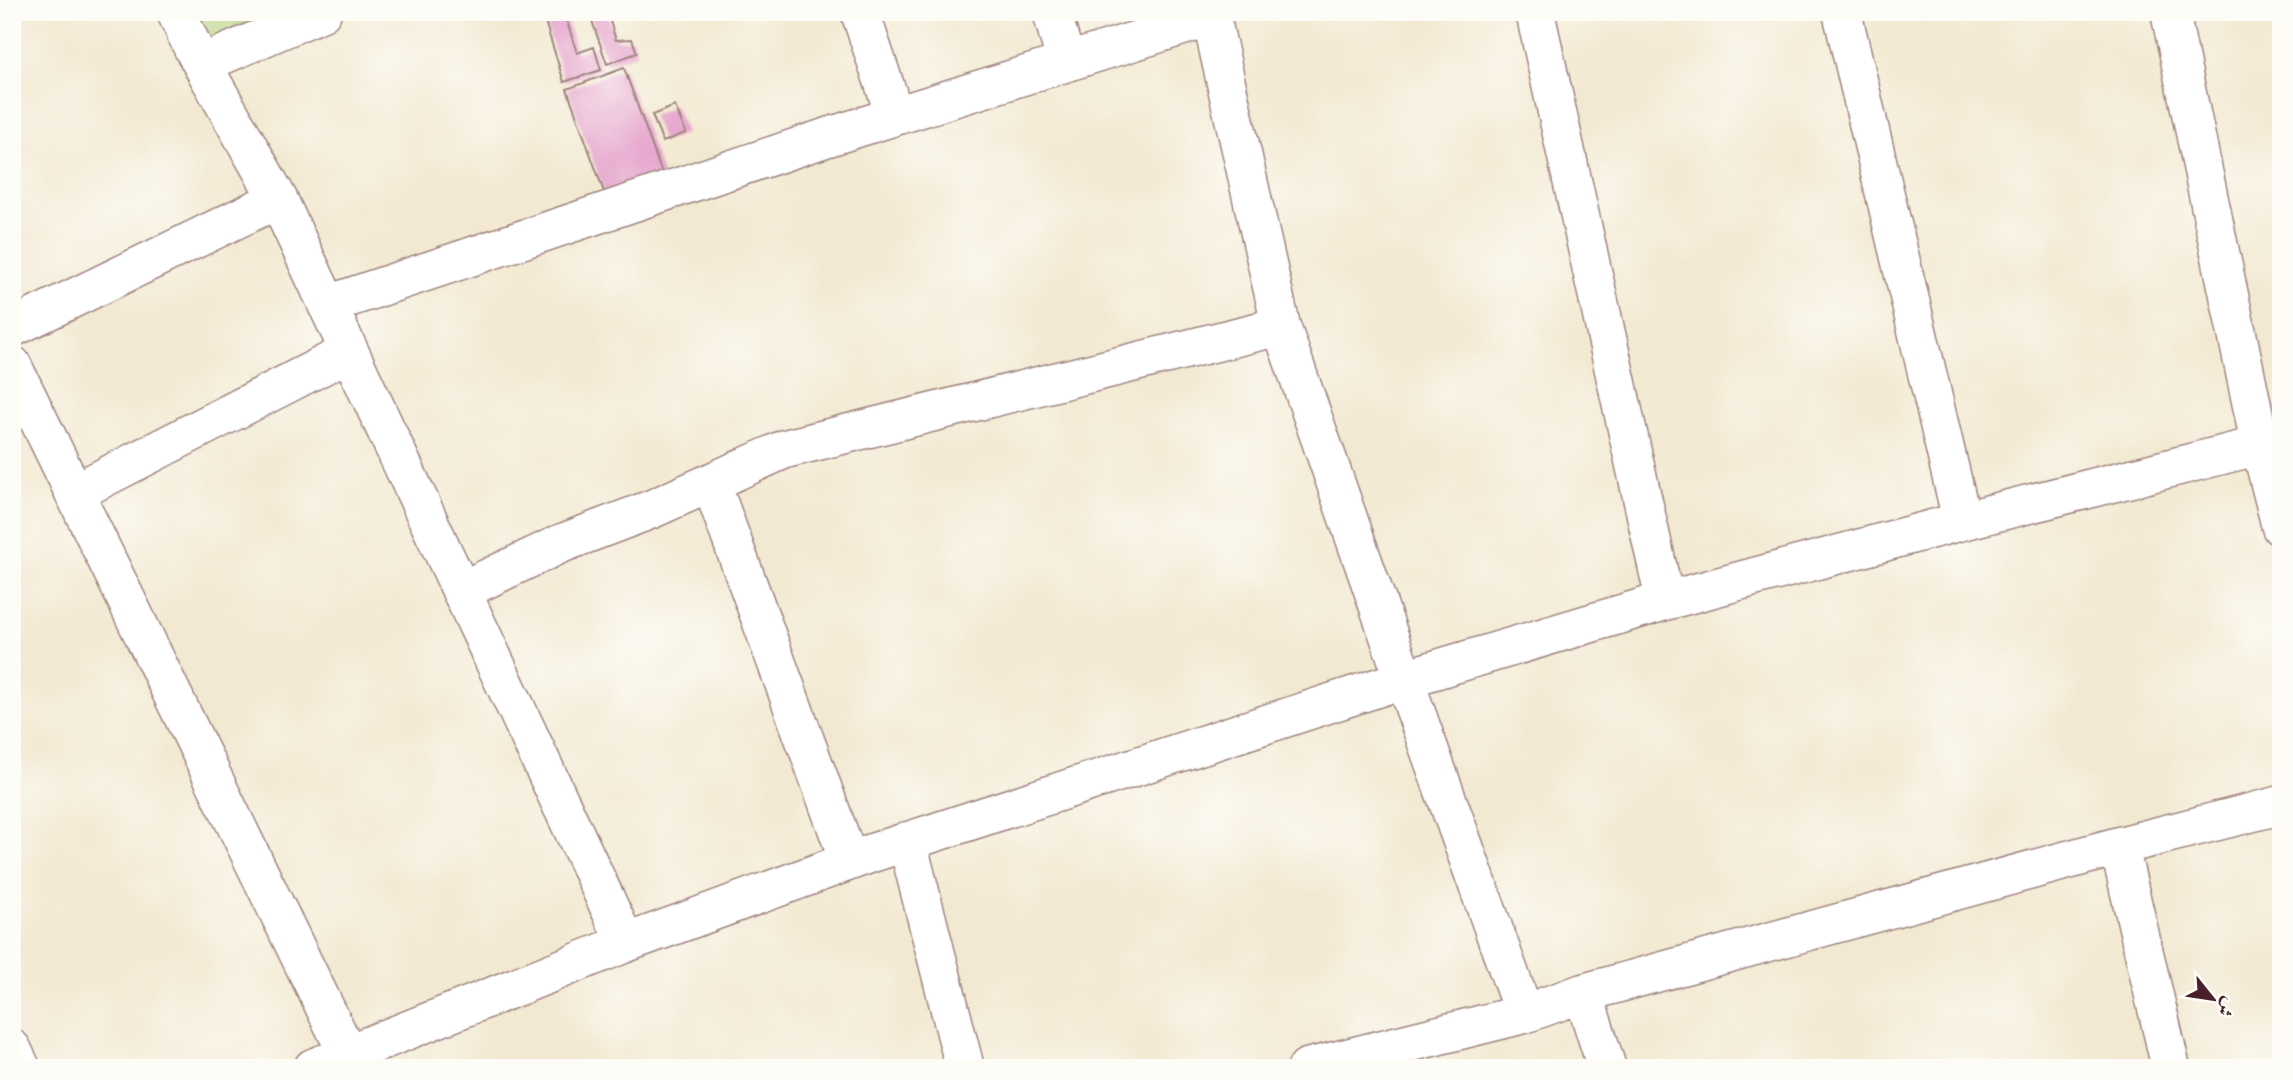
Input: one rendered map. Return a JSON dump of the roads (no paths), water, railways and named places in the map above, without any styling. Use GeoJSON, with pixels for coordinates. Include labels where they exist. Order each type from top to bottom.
{"type":"FeatureCollection","features":[{"type":"Feature","properties":{"kind":"street"},"geometry":{"type":"LineString","coordinates":[[176,12],[278,199],[626,943]]}},
{"type":"Feature","properties":{"kind":"street"},"geometry":{"type":"LineString","coordinates":[[202,64],[322,12]]}},
{"type":"Feature","properties":{"kind":"street"},"geometry":{"type":"LineString","coordinates":[[860,12],[895,116]]}},
{"type":"Feature","properties":{"kind":"street"},"geometry":{"type":"LineString","coordinates":[[1052,12],[1066,62]]}},
{"type":"Feature","properties":{"kind":"street"},"geometry":{"type":"LineString","coordinates":[[1535,12],[1665,601]]}},
{"type":"Feature","properties":{"kind":"street"},"geometry":{"type":"LineString","coordinates":[[1842,12],[1962,521]]}},
{"type":"Feature","properties":{"kind":"street"},"geometry":{"type":"LineString","coordinates":[[2170,12],[2270,442],[2281,527]]}},
{"type":"Feature","properties":{"kind":"street"},"geometry":{"type":"LineString","coordinates":[[327,305],[706,177],[1210,14],[1281,327],[1524,1014]]}},
{"type":"Feature","properties":{"kind":"street"},"geometry":{"type":"LineString","coordinates":[[12,328],[278,199]]}},
{"type":"Feature","properties":{"kind":"street"},"geometry":{"type":"LineString","coordinates":[[461,592],[559,544],[652,509],[785,449],[1281,327]]}},
{"type":"Feature","properties":{"kind":"street"},"geometry":{"type":"LineString","coordinates":[[74,493],[349,352]]}},
{"type":"Feature","properties":{"kind":"street"},"geometry":{"type":"LineString","coordinates":[[12,365],[74,493],[330,1061],[626,943],[849,861],[1404,679],[1665,601],[2270,442]]}},
{"type":"Feature","properties":{"kind":"street"},"geometry":{"type":"LineString","coordinates":[[711,483],[849,861]]}},
{"type":"Feature","properties":{"kind":"street"},"geometry":{"type":"LineString","coordinates":[[1307,1068],[1406,1055],[1583,993],[2281,804]]}},
{"type":"Feature","properties":{"kind":"street"},"geometry":{"type":"LineString","coordinates":[[908,841],[965,1068]]}},
{"type":"Feature","properties":{"kind":"street"},"geometry":{"type":"LineString","coordinates":[[2119,846],[2171,1068]]}},
{"type":"Feature","properties":{"kind":"street"},"geometry":{"type":"LineString","coordinates":[[1583,993],[1607,1068]]}},
{"type":"Feature","properties":{"kind":"street"},"geometry":{"type":"LineString","coordinates":[[12,1049],[22,1068]]}}]}
